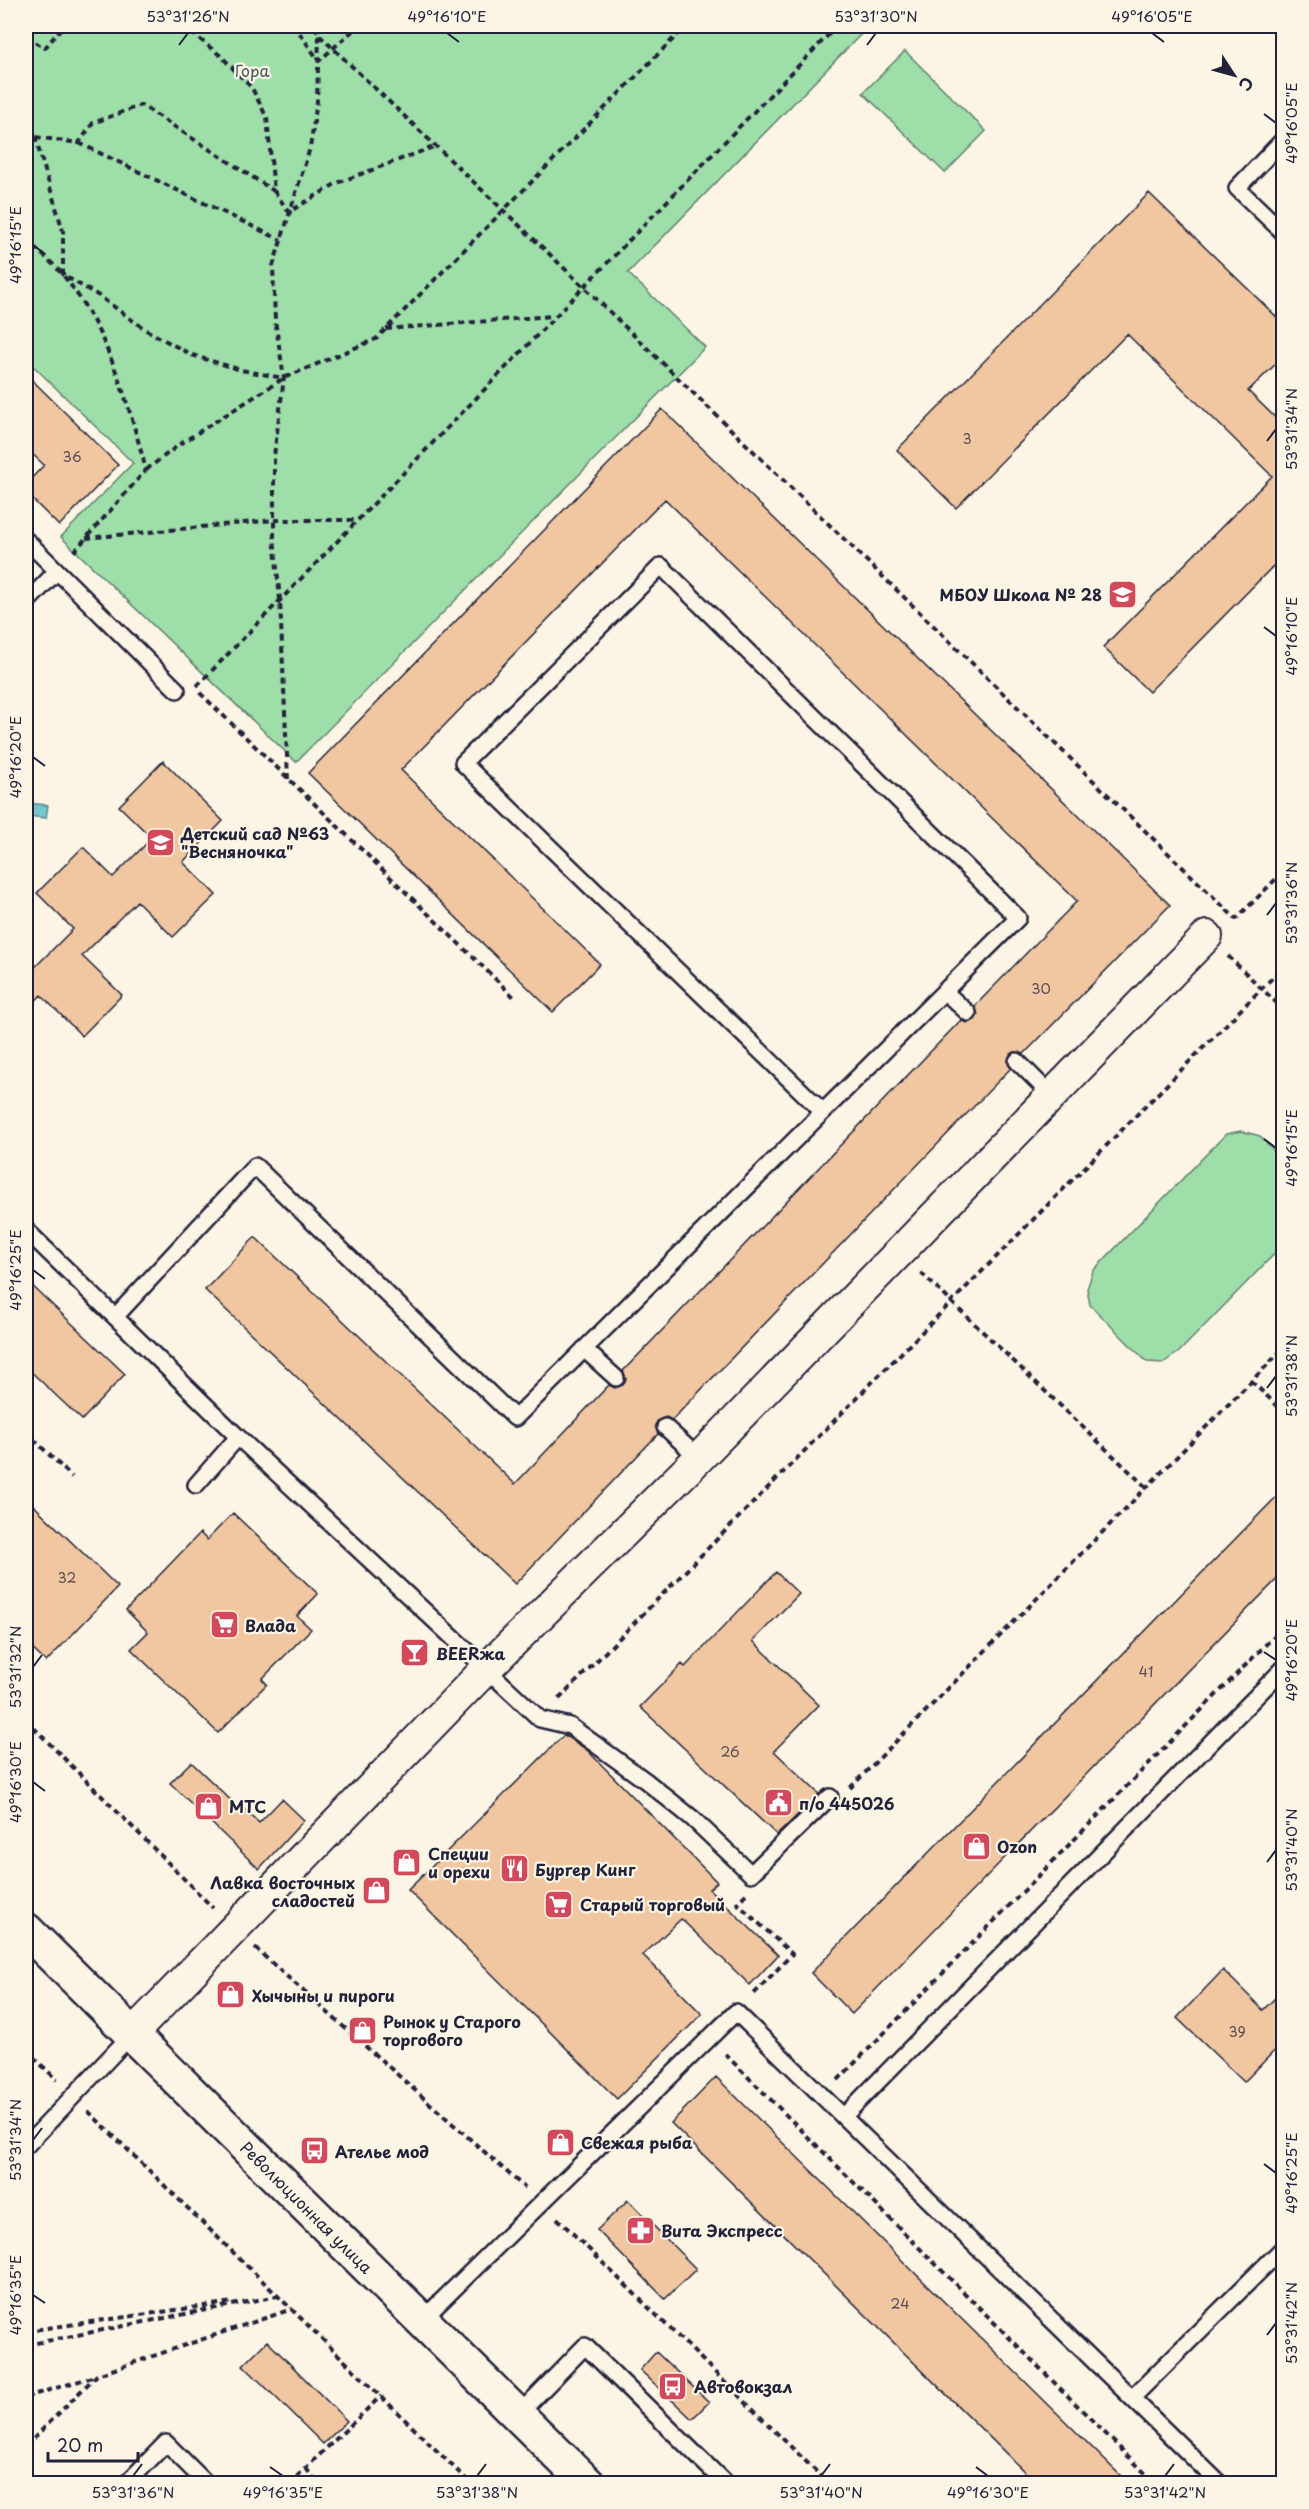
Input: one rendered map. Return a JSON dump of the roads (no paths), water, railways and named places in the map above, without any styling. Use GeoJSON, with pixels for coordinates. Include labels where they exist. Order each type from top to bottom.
{"type":"FeatureCollection","features":[{"type":"Feature","properties":{"kind":"main road","name":"Революционная улица"},"geometry":{"type":"LineString","coordinates":[[26,1930],[588,2484]]}},
{"type":"Feature","properties":{"kind":"street"},"geometry":{"type":"LineString","coordinates":[[132,2034],[486,1669],[699,1458],[1207,936]]}},
{"type":"Feature","properties":{"kind":"lane"},"geometry":{"type":"LineString","coordinates":[[1284,139],[1237,188],[1284,233]]}},
{"type":"Feature","properties":{"kind":"lane"},"geometry":{"type":"LineString","coordinates":[[26,540],[177,690]]}},
{"type":"Feature","properties":{"kind":"lane"},"geometry":{"type":"LineString","coordinates":[[115,1317],[255,1166],[515,1418],[1018,918],[661,566],[463,763],[822,1111]]}},
{"type":"Feature","properties":{"kind":"lane"},"geometry":{"type":"LineString","coordinates":[[26,603],[57,571]]}},
{"type":"Feature","properties":{"kind":"lane"},"geometry":{"type":"LineString","coordinates":[[944,991],[968,1013]]}},
{"type":"Feature","properties":{"kind":"lane"},"geometry":{"type":"LineString","coordinates":[[1017,1061],[1052,1096]]}},
{"type":"Feature","properties":{"kind":"lane"},"geometry":{"type":"LineString","coordinates":[[26,1230],[238,1437],[540,1719],[570,1726],[646,1781],[692,1818],[751,1874],[837,1796]]}},
{"type":"Feature","properties":{"kind":"lane"},"geometry":{"type":"LineString","coordinates":[[584,1349],[616,1378]]}},
{"type":"Feature","properties":{"kind":"lane"},"geometry":{"type":"LineString","coordinates":[[665,1427],[699,1458]]}},
{"type":"Feature","properties":{"kind":"lane"},"geometry":{"type":"LineString","coordinates":[[196,1485],[238,1437]]}},
{"type":"Feature","properties":{"kind":"lane"},"geometry":{"type":"LineString","coordinates":[[844,2116],[1284,1668]]}},
{"type":"Feature","properties":{"kind":"lane"},"geometry":{"type":"LineString","coordinates":[[421,2321],[736,2012],[1220,2484]]}},
{"type":"Feature","properties":{"kind":"lane"},"geometry":{"type":"LineString","coordinates":[[26,2146],[132,2034]]}},
{"type":"Feature","properties":{"kind":"lane"},"geometry":{"type":"LineString","coordinates":[[1133,2397],[1284,2247]]}},
{"type":"Feature","properties":{"kind":"lane"},"geometry":{"type":"LineString","coordinates":[[518,2415],[585,2346],[726,2484]]}},
{"type":"Feature","properties":{"kind":"lane"},"geometry":{"type":"LineString","coordinates":[[126,2484],[166,2444],[207,2484]]}},
{"type":"Feature","properties":{"kind":"water"},"geometry":{"type":"Polygon","coordinates":[[[26,803],[48,805],[46,818],[26,816],[26,803]]]}},
{"type":"Feature","properties":{"kind":"place","name":"МБОУ Школа № 28"},"geometry":{"type":"Point","coordinates":[1123,594]}},
{"type":"Feature","properties":{"kind":"place","name":"Детский сад №63 \"Весняночка\""},"geometry":{"type":"Point","coordinates":[160,842]}},
{"type":"Feature","properties":{"kind":"place","name":"Влада"},"geometry":{"type":"Point","coordinates":[224,1625]}},
{"type":"Feature","properties":{"kind":"place","name":"BEERжа"},"geometry":{"type":"Point","coordinates":[415,1653]}},
{"type":"Feature","properties":{"kind":"place","name":"п/о 445026"},"geometry":{"type":"Point","coordinates":[778,1803]}},
{"type":"Feature","properties":{"kind":"place","name":"МТС"},"geometry":{"type":"Point","coordinates":[208,1806]}},
{"type":"Feature","properties":{"kind":"place","name":"Ozon"},"geometry":{"type":"Point","coordinates":[976,1846]}},
{"type":"Feature","properties":{"kind":"place","name":"Специи и орехи"},"geometry":{"type":"Point","coordinates":[407,1862]}},
{"type":"Feature","properties":{"kind":"place","name":"Бургер Кинг"},"geometry":{"type":"Point","coordinates":[514,1869]}},
{"type":"Feature","properties":{"kind":"place","name":"Лавка восточных сладостей"},"geometry":{"type":"Point","coordinates":[376,1891]}},
{"type":"Feature","properties":{"kind":"place","name":"Старый торговый"},"geometry":{"type":"Point","coordinates":[559,1904]}},
{"type":"Feature","properties":{"kind":"place","name":"Хычыны и пироги"},"geometry":{"type":"Point","coordinates":[231,1995]}},
{"type":"Feature","properties":{"kind":"place","name":"Рынок у Старого торгового"},"geometry":{"type":"Point","coordinates":[362,2030]}},
{"type":"Feature","properties":{"kind":"place","name":"Свежая рыба"},"geometry":{"type":"Point","coordinates":[560,2142]}},
{"type":"Feature","properties":{"kind":"place","name":"Ателье мод"},"geometry":{"type":"Point","coordinates":[314,2151]}},
{"type":"Feature","properties":{"kind":"place","name":"Вита Экспресс"},"geometry":{"type":"Point","coordinates":[640,2230]}},
{"type":"Feature","properties":{"kind":"place","name":"Автовокзал"},"geometry":{"type":"Point","coordinates":[673,2386]}},
{"type":"Feature","properties":{"kind":"park label","name":"Гора"},"geometry":{"type":"Point","coordinates":[252,70]}}]}
